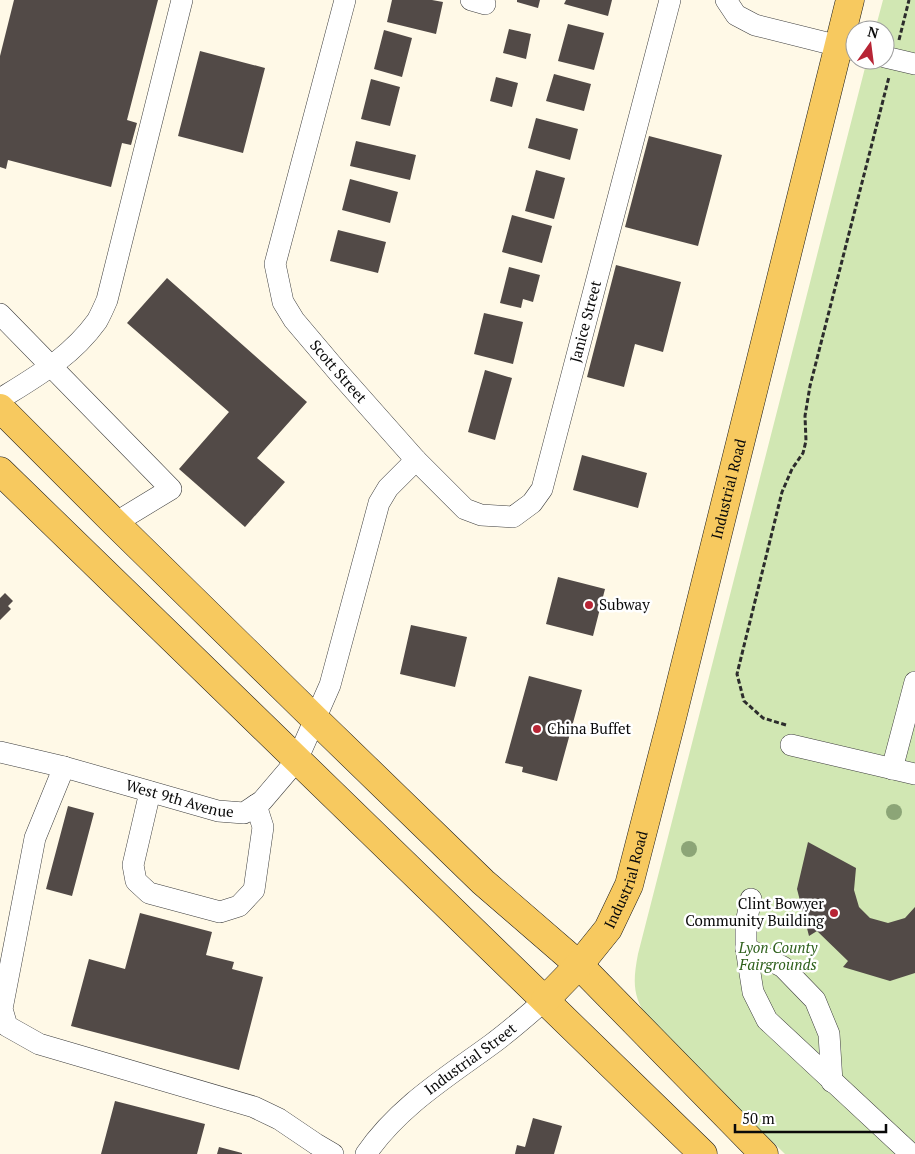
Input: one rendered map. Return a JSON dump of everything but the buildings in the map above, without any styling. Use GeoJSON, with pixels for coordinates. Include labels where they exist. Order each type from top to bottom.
{"type":"FeatureCollection","features":[{"type":"Feature","properties":{"kind":"main road","name":"Industrial Road"},"geometry":{"type":"LineString","coordinates":[[849,20],[850,0]]}},
{"type":"Feature","properties":{"kind":"main road","name":"Industrial Road"},"geometry":{"type":"LineString","coordinates":[[579,965],[608,929],[629,885],[845,56]]}},
{"type":"Feature","properties":{"kind":"main road"},"geometry":{"type":"LineString","coordinates":[[0,408],[115,523],[483,882],[579,965],[764,1154]]}},
{"type":"Feature","properties":{"kind":"main road"},"geometry":{"type":"LineString","coordinates":[[0,471],[703,1154]]}},
{"type":"Feature","properties":{"kind":"main road","name":"Industrial Street"},"geometry":{"type":"LineString","coordinates":[[546,1000],[579,965]]}},
{"type":"Feature","properties":{"kind":"street"},"geometry":{"type":"LineString","coordinates":[[0,399],[52,367],[76,345],[97,320],[108,300],[182,0]]}},
{"type":"Feature","properties":{"kind":"street","name":"Scott Street"},"geometry":{"type":"LineString","coordinates":[[345,0],[275,264],[283,302],[294,320],[416,460]]}},
{"type":"Feature","properties":{"kind":"street","name":"Janice Street"},"geometry":{"type":"LineString","coordinates":[[416,460],[465,509],[481,515],[513,517],[532,503],[542,489],[670,0]]}},
{"type":"Feature","properties":{"kind":"street"},"geometry":{"type":"LineString","coordinates":[[733,4],[736,15],[755,26],[845,48]]}},
{"type":"Feature","properties":{"kind":"street"},"geometry":{"type":"LineString","coordinates":[[895,59],[915,64]]}},
{"type":"Feature","properties":{"kind":"street"},"geometry":{"type":"LineString","coordinates":[[0,314],[171,489],[115,523]]}},
{"type":"Feature","properties":{"kind":"street"},"geometry":{"type":"LineString","coordinates":[[315,719],[330,685],[379,503],[388,488],[416,460]]}},
{"type":"Feature","properties":{"kind":"street"},"geometry":{"type":"LineString","coordinates":[[892,769],[915,682]]}},
{"type":"Feature","properties":{"kind":"street","name":"West 9th Avenue"},"geometry":{"type":"LineString","coordinates":[[0,752],[64,767],[218,811],[244,813],[262,801],[297,760],[315,719]]}},
{"type":"Feature","properties":{"kind":"street"},"geometry":{"type":"LineString","coordinates":[[790,736],[892,769],[915,774]]}},
{"type":"Feature","properties":{"kind":"street"},"geometry":{"type":"LineString","coordinates":[[64,767],[35,838],[2,1009],[7,1026],[39,1044],[254,1107],[279,1119],[333,1154]]}},
{"type":"Feature","properties":{"kind":"street"},"geometry":{"type":"LineString","coordinates":[[150,792],[133,865],[136,881],[150,893],[220,912],[239,906],[254,890],[263,827],[256,805]]}},
{"type":"Feature","properties":{"kind":"street"},"geometry":{"type":"LineString","coordinates":[[751,898],[746,922],[746,948],[754,992],[767,1020],[911,1154]]}},
{"type":"Feature","properties":{"kind":"street"},"geometry":{"type":"LineString","coordinates":[[746,948],[784,967],[815,1000],[829,1034],[832,1082]]}},
{"type":"Feature","properties":{"kind":"street","name":"Industrial Street"},"geometry":{"type":"LineString","coordinates":[[366,1154],[375,1141],[411,1104],[494,1043],[546,1000]]}},
{"type":"Feature","properties":{"kind":"path"},"geometry":{"type":"LineString","coordinates":[[895,43],[909,0]]}},
{"type":"Feature","properties":{"kind":"path"},"geometry":{"type":"LineString","coordinates":[[790,736],[763,718],[744,701],[737,674],[782,492],[806,441],[805,416],[810,386],[887,70]]}},
{"type":"Feature","properties":{"kind":"green space","name":"Lyon County Fairgrounds"},"geometry":{"type":"Polygon","coordinates":[[[883,0],[915,0],[915,1154],[785,1154],[652,1024],[638,999],[635,974],[638,954],[864,70],[895,70],[895,20],[878,20],[883,0]]]}},
{"type":"Feature","properties":{"kind":"place","name":"Subway"},"geometry":{"type":"Point","coordinates":[589,605]}},
{"type":"Feature","properties":{"kind":"place","name":"China Buffet"},"geometry":{"type":"Point","coordinates":[537,729]}},
{"type":"Feature","properties":{"kind":"place","name":"Clint Bowyer Community Building"},"geometry":{"type":"Point","coordinates":[834,913]}}]}
